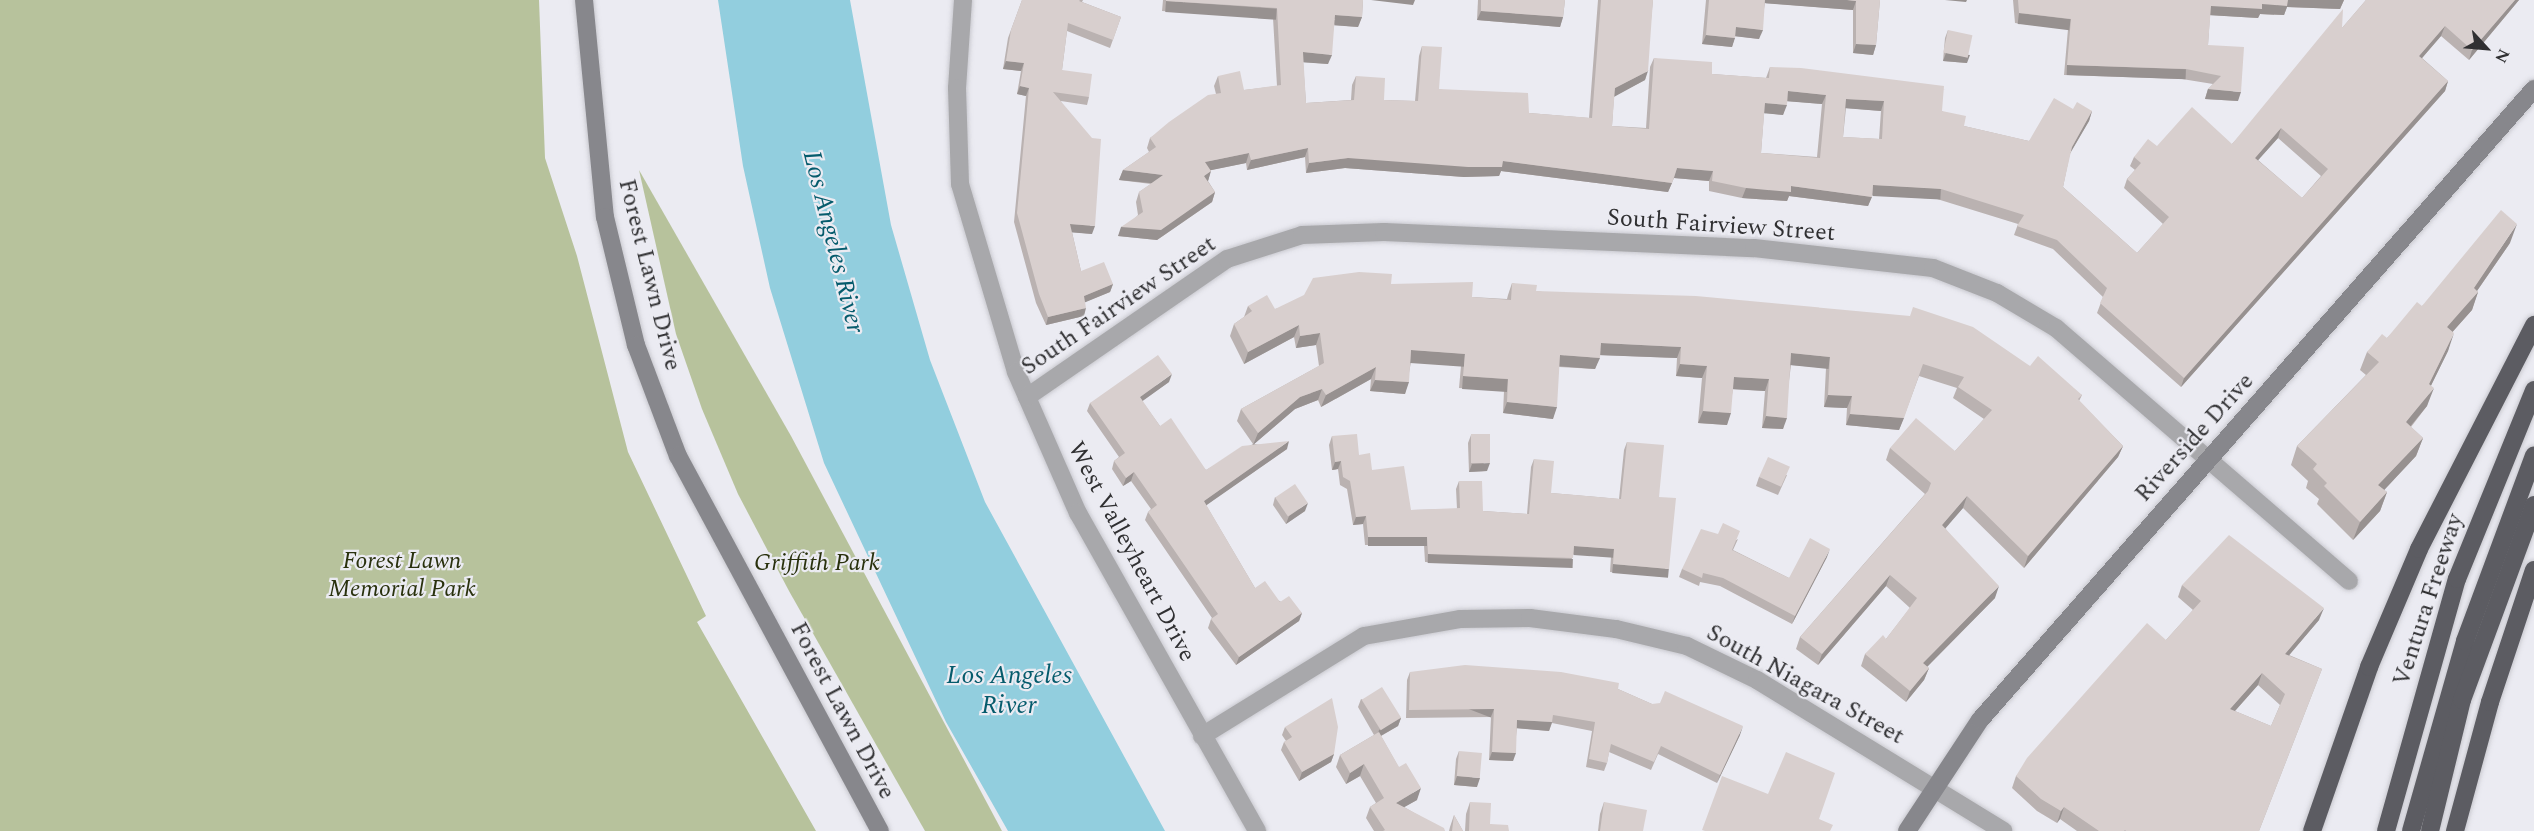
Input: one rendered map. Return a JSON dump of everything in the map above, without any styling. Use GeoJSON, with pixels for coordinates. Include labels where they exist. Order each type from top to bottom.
{"type":"FeatureCollection","features":[{"type":"Feature","properties":{"kind":"highway"},"geometry":{"type":"LineString","coordinates":[[2312,831],[2369,668],[2420,549],[2534,325]]}},
{"type":"Feature","properties":{"kind":"highway","name":"Ventura Freeway"},"geometry":{"type":"LineString","coordinates":[[2386,831],[2457,579],[2534,390]]}},
{"type":"Feature","properties":{"kind":"highway"},"geometry":{"type":"LineString","coordinates":[[2411,831],[2454,673],[2534,455]]}},
{"type":"Feature","properties":{"kind":"highway"},"geometry":{"type":"LineString","coordinates":[[2430,831],[2462,700],[2534,505]]}},
{"type":"Feature","properties":{"kind":"highway"},"geometry":{"type":"LineString","coordinates":[[2455,831],[2490,702],[2534,570]]}},
{"type":"Feature","properties":{"kind":"main road","name":"Forest Lawn Drive"},"geometry":{"type":"LineString","coordinates":[[584,0],[605,217],[636,345],[678,456],[879,831]]}},
{"type":"Feature","properties":{"kind":"main road","name":"Riverside Drive"},"geometry":{"type":"LineString","coordinates":[[1907,831],[1933,785],[1980,720],[2206,459],[2534,89]]}},
{"type":"Feature","properties":{"kind":"street","name":"West Valleyheart Drive"},"geometry":{"type":"LineString","coordinates":[[963,0],[957,88],[960,184],[996,315],[1027,397],[1078,513],[1257,831]]}},
{"type":"Feature","properties":{"kind":"street","name":"South Fairview Street"},"geometry":{"type":"LineString","coordinates":[[1027,397],[1227,259],[1302,235],[1384,232],[1754,248],[1933,268],[1997,293],[2056,328],[2349,581]]}},
{"type":"Feature","properties":{"kind":"street","name":"South Niagara Street"},"geometry":{"type":"LineString","coordinates":[[1202,736],[1364,636],[1460,619],[1530,618],[1616,629],[1687,646],[1757,680],[1933,785],[2003,831]]}},
{"type":"Feature","properties":{"kind":"green space","name":"Forest Lawn Memorial Park"},"geometry":{"type":"Polygon","coordinates":[[[0,0],[539,0],[545,158],[577,256],[628,452],[706,616],[697,622],[816,831],[0,831],[0,0]]]}},
{"type":"Feature","properties":{"kind":"green space","name":"Griffith Park"},"geometry":{"type":"Polygon","coordinates":[[[639,170],[791,436],[1002,831],[925,831],[789,591],[738,494],[702,409],[676,334],[639,170]]]}},
{"type":"Feature","properties":{"kind":"water","name":"Los Angeles River"},"geometry":{"type":"Polygon","coordinates":[[[718,0],[850,0],[891,225],[930,360],[985,502],[1165,831],[1008,831],[946,722],[824,463],[770,288],[743,166],[718,0]]]}},
{"type":"Feature","properties":{"kind":"building"},"geometry":{"type":"Polygon","coordinates":[[[1022,0],[1080,0],[1121,17],[1113,40],[1068,23],[1062,70],[1092,74],[1089,97],[1053,92],[1092,138],[1101,139],[1095,226],[1070,224],[1081,271],[1104,262],[1113,284],[1084,296],[1086,308],[1048,317],[1039,294],[1017,213],[1029,88],[1020,86],[1024,63],[1006,61],[1011,30],[1022,0]]]}},
{"type":"Feature","properties":{"kind":"building"},"geometry":{"type":"Polygon","coordinates":[[[1363,0],[1362,17],[1335,15],[1332,55],[1303,52],[1306,103],[1354,100],[1356,76],[1385,78],[1384,100],[1418,101],[1422,46],[1442,47],[1439,89],[1528,93],[1529,113],[1592,118],[1601,0],[1653,0],[1648,71],[1615,88],[1612,126],[1649,129],[1654,58],[1712,62],[1712,74],[1769,78],[1770,67],[1801,68],[1944,86],[1942,111],[1966,116],[1964,126],[2029,141],[2054,98],[2073,109],[2077,102],[2092,111],[2072,147],[2063,187],[2137,253],[2169,217],[2127,179],[2141,163],[2134,157],[2148,139],[2157,146],[2192,107],[2232,144],[2343,9],[2342,28],[2366,0],[2515,0],[2472,50],[2445,26],[2419,56],[2448,81],[2184,378],[2100,303],[2107,288],[2057,240],[2017,226],[2024,215],[1941,189],[1873,185],[1872,197],[1791,186],[1791,192],[1746,188],[1712,181],[1713,171],[1677,168],[1672,183],[1503,161],[1502,167],[1468,167],[1348,158],[1309,163],[1308,148],[1251,160],[1249,153],[1205,162],[1211,171],[1204,176],[1215,192],[1161,230],[1121,227],[1143,212],[1139,192],[1163,175],[1123,170],[1156,147],[1150,138],[1169,122],[1208,95],[1221,93],[1218,76],[1240,71],[1244,90],[1281,85],[1277,8],[1166,1],[1363,0]],[[1788,91],[1787,105],[1765,103],[1761,153],[1820,158],[1826,95],[1788,91]],[[1846,99],[1843,137],[1882,139],[1884,101],[1846,99]],[[2281,128],[2255,158],[2302,198],[2328,169],[2281,128]]]}},
{"type":"Feature","properties":{"kind":"building"},"geometry":{"type":"Polygon","coordinates":[[[1481,0],[1565,0],[1563,17],[1481,11],[1481,0]]]}},
{"type":"Feature","properties":{"kind":"building"},"geometry":{"type":"Polygon","coordinates":[[[1709,0],[1765,0],[1763,30],[1736,27],[1735,38],[1706,35],[1709,0]]]}},
{"type":"Feature","properties":{"kind":"building"},"geometry":{"type":"Polygon","coordinates":[[[1847,0],[1880,0],[1876,45],[1856,44],[1856,1],[1847,0]]]}},
{"type":"Feature","properties":{"kind":"building"},"geometry":{"type":"Polygon","coordinates":[[[2018,0],[2288,0],[2287,6],[2262,4],[2262,9],[2211,6],[2208,45],[2244,47],[2241,92],[2208,89],[2221,76],[2186,69],[2067,65],[2071,19],[2019,13],[2018,0]]]}},
{"type":"Feature","properties":{"kind":"building"},"geometry":{"type":"Polygon","coordinates":[[[1948,30],[1972,35],[1968,58],[1943,52],[1948,30]]]}},
{"type":"Feature","properties":{"kind":"building"},"geometry":{"type":"Polygon","coordinates":[[[2501,210],[2517,224],[2474,288],[2478,292],[2447,327],[2454,333],[2429,384],[2434,388],[2406,422],[2423,438],[2378,485],[2387,492],[2360,522],[2324,486],[2327,483],[2313,469],[2317,464],[2297,446],[2379,362],[2367,352],[2382,334],[2387,338],[2417,302],[2422,306],[2501,210]]]}},
{"type":"Feature","properties":{"kind":"building"},"geometry":{"type":"Polygon","coordinates":[[[1359,272],[1392,274],[1391,284],[1473,282],[1472,297],[1511,300],[1512,283],[1537,285],[1536,291],[1696,296],[1910,316],[1913,307],[1973,327],[2030,366],[2038,356],[2082,395],[2078,399],[2123,446],[2028,556],[1967,496],[1942,525],[1999,586],[1923,663],[1929,668],[1910,691],[1865,654],[1883,635],[1886,639],[1917,598],[1890,575],[1822,654],[1800,637],[1928,491],[1931,483],[1890,448],[1916,418],[1955,451],[1992,410],[1958,387],[1964,377],[1923,364],[1904,418],[1850,414],[1852,396],[1828,395],[1830,357],[1791,353],[1787,418],[1766,416],[1769,379],[1734,377],[1731,413],[1703,411],[1707,366],[1680,364],[1681,347],[1601,343],[1600,358],[1560,355],[1557,407],[1507,402],[1508,379],[1463,376],[1465,354],[1411,350],[1409,382],[1375,380],[1376,367],[1326,395],[1322,389],[1300,397],[1258,433],[1241,409],[1324,363],[1320,333],[1300,336],[1299,325],[1248,352],[1234,324],[1252,311],[1248,306],[1267,295],[1275,309],[1304,295],[1313,278],[1359,272]]]}},
{"type":"Feature","properties":{"kind":"building"},"geometry":{"type":"Polygon","coordinates":[[[1158,355],[1172,374],[1140,397],[1160,426],[1171,418],[1206,470],[1242,446],[1289,441],[1204,501],[1255,588],[1265,581],[1280,602],[1289,596],[1302,613],[1239,657],[1211,619],[1218,614],[1148,512],[1157,505],[1134,472],[1126,478],[1114,461],[1125,453],[1090,403],[1158,355]]]}},
{"type":"Feature","properties":{"kind":"building"},"geometry":{"type":"Polygon","coordinates":[[[1357,434],[1359,455],[1370,453],[1372,470],[1404,466],[1411,510],[1460,508],[1459,481],[1482,481],[1483,511],[1529,514],[1534,459],[1554,461],[1551,493],[1621,499],[1627,442],[1664,445],[1659,497],[1676,498],[1669,569],[1613,564],[1614,549],[1574,546],[1573,558],[1428,554],[1427,537],[1368,537],[1366,516],[1356,517],[1350,481],[1343,477],[1341,461],[1335,462],[1332,436],[1357,434]]]}},
{"type":"Feature","properties":{"kind":"building"},"geometry":{"type":"Polygon","coordinates":[[[1471,434],[1490,434],[1490,463],[1471,463],[1471,434]]]}},
{"type":"Feature","properties":{"kind":"building"},"geometry":{"type":"Polygon","coordinates":[[[1768,457],[1790,467],[1781,487],[1759,477],[1768,457]]]}},
{"type":"Feature","properties":{"kind":"building"},"geometry":{"type":"Polygon","coordinates":[[[1295,484],[1308,503],[1288,516],[1275,497],[1295,484]]]}},
{"type":"Feature","properties":{"kind":"building"},"geometry":{"type":"Polygon","coordinates":[[[1723,523],[1740,531],[1732,550],[1789,578],[1810,538],[1830,549],[1795,616],[1723,578],[1703,573],[1702,578],[1682,569],[1701,529],[1718,534],[1723,523]]]}},
{"type":"Feature","properties":{"kind":"building"},"geometry":{"type":"Polygon","coordinates":[[[2229,535],[2324,608],[2285,654],[2322,669],[2259,831],[2099,831],[2064,807],[2061,811],[2041,799],[2016,776],[2027,758],[2147,623],[2166,640],[2201,601],[2182,585],[2229,535]],[[2262,673],[2230,709],[2271,726],[2285,694],[2262,673]]]}},
{"type":"Feature","properties":{"kind":"building"},"geometry":{"type":"Polygon","coordinates":[[[1465,665],[1561,672],[1619,683],[1618,689],[1652,704],[1660,703],[1665,691],[1743,726],[1720,775],[1661,746],[1654,762],[1611,744],[1607,763],[1589,759],[1595,722],[1553,715],[1552,722],[1517,720],[1516,753],[1492,752],[1494,709],[1409,710],[1410,672],[1465,665]]]}},
{"type":"Feature","properties":{"kind":"building"},"geometry":{"type":"Polygon","coordinates":[[[1382,687],[1401,718],[1381,730],[1362,700],[1382,687]]]}},
{"type":"Feature","properties":{"kind":"building"},"geometry":{"type":"Polygon","coordinates":[[[1332,698],[1338,727],[1334,754],[1302,772],[1284,742],[1292,737],[1285,727],[1332,698]]]}},
{"type":"Feature","properties":{"kind":"building"},"geometry":{"type":"Polygon","coordinates":[[[1379,732],[1399,767],[1406,763],[1421,788],[1396,803],[1444,828],[1445,831],[1383,831],[1385,830],[1370,807],[1384,798],[1364,764],[1350,773],[1340,755],[1379,732]]]}},
{"type":"Feature","properties":{"kind":"building"},"geometry":{"type":"Polygon","coordinates":[[[1459,751],[1482,753],[1480,778],[1457,776],[1459,751]]]}},
{"type":"Feature","properties":{"kind":"building"},"geometry":{"type":"Polygon","coordinates":[[[1786,752],[1835,773],[1819,819],[1833,825],[1830,831],[1702,830],[1722,776],[1768,794],[1786,752]]]}},
{"type":"Feature","properties":{"kind":"building"},"geometry":{"type":"Polygon","coordinates":[[[1470,802],[1491,803],[1490,824],[1508,825],[1509,831],[1469,831],[1470,802]]]}},
{"type":"Feature","properties":{"kind":"building"},"geometry":{"type":"Polygon","coordinates":[[[1604,802],[1647,810],[1643,831],[1600,831],[1604,802]]]}},
{"type":"Feature","properties":{"kind":"building"},"geometry":{"type":"Polygon","coordinates":[[[1454,815],[1463,831],[1452,831],[1454,815]]]}}]}
